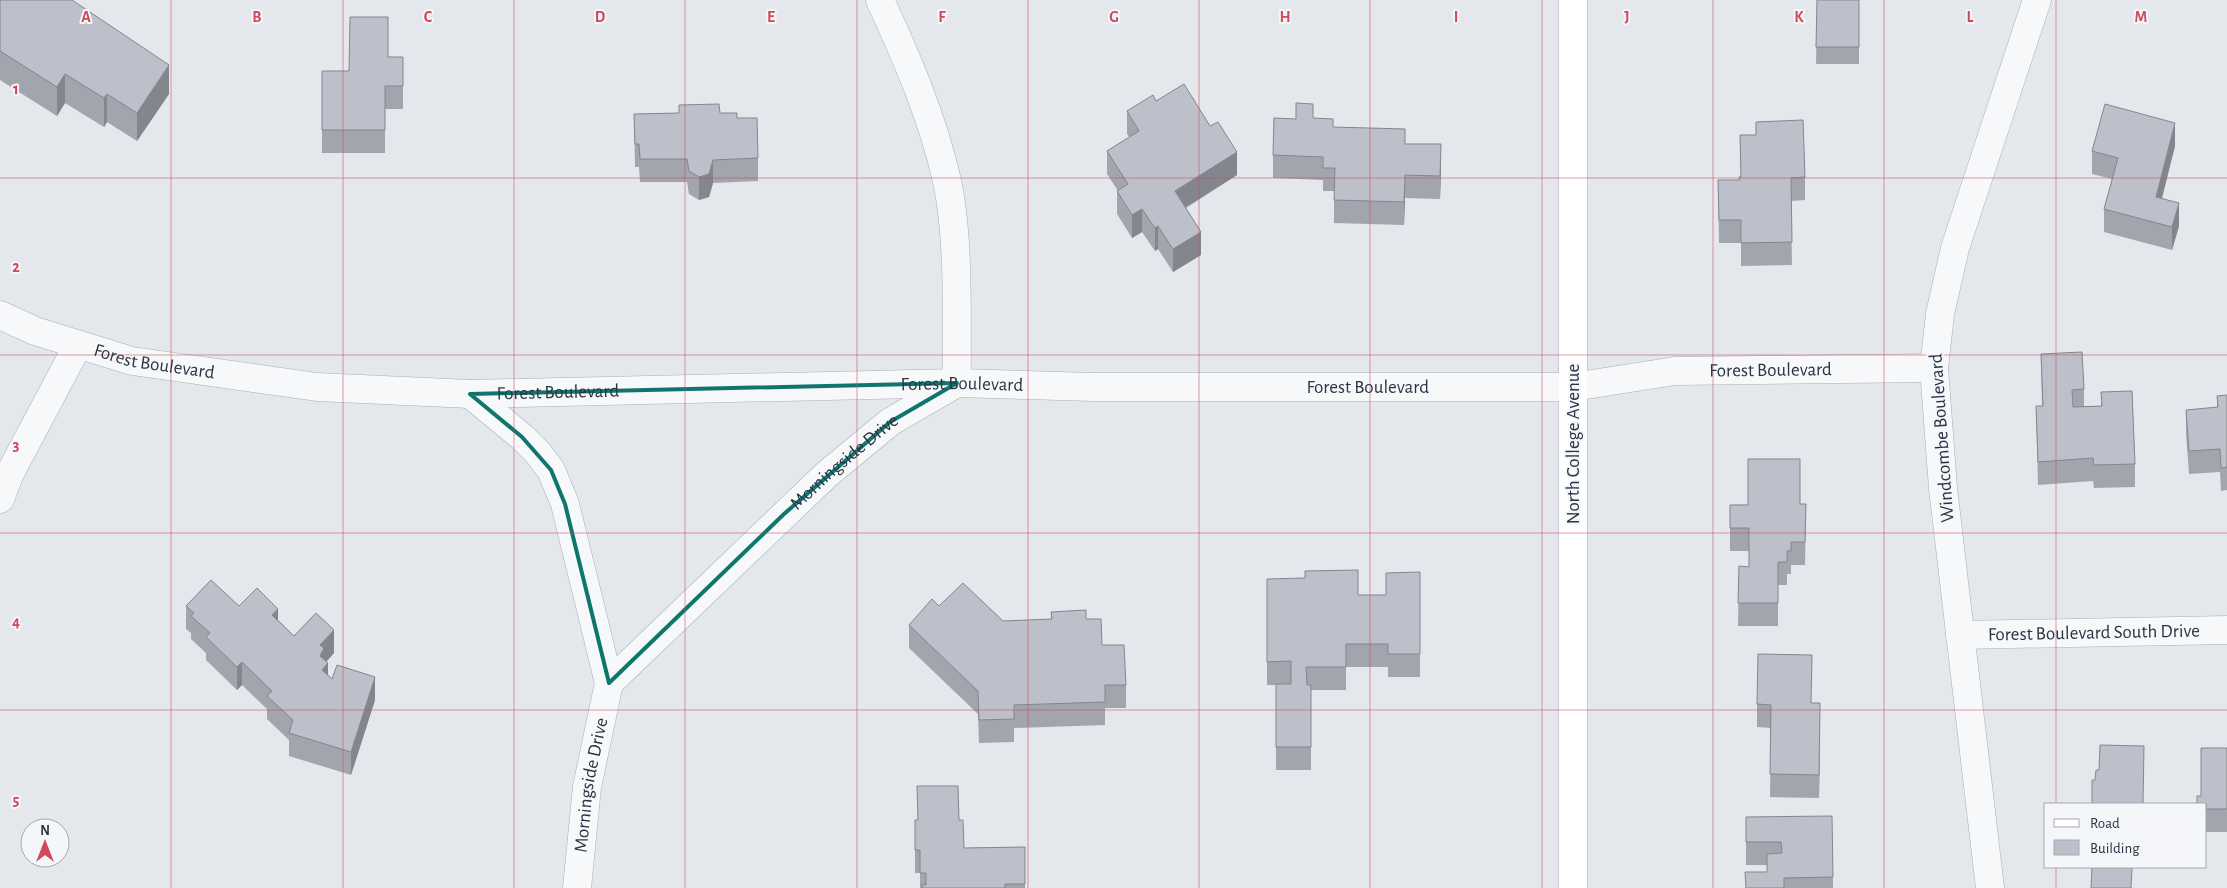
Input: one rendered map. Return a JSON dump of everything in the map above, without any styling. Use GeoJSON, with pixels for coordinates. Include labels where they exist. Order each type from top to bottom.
{"type":"FeatureCollection","features":[{"type":"Feature","properties":{"kind":"main road","name":"North College Avenue"},"geometry":{"type":"LineString","coordinates":[[1573,0],[1573,888]]}},
{"type":"Feature","properties":{"kind":"street"},"geometry":{"type":"LineString","coordinates":[[880,0],[914,78],[937,142],[948,182],[955,257],[957,382]]}},
{"type":"Feature","properties":{"kind":"street","name":"Windcombe Boulevard"},"geometry":{"type":"LineString","coordinates":[[1990,888],[1943,488],[1934,368],[1940,314],[1955,248],[2037,0]]}},
{"type":"Feature","properties":{"kind":"street","name":"Forest Boulevard"},"geometry":{"type":"LineString","coordinates":[[0,314],[35,331],[132,361],[317,387],[470,394],[957,382],[1094,387],[1573,387],[1675,371],[1934,368]]}},
{"type":"Feature","properties":{"kind":"street"},"geometry":{"type":"LineString","coordinates":[[0,499],[9,475],[78,345]]}},
{"type":"Feature","properties":{"kind":"street","name":"Morningside Drive"},"geometry":{"type":"LineString","coordinates":[[609,683],[826,475],[890,422],[957,382]]}},
{"type":"Feature","properties":{"kind":"street","name":"Morningside Drive"},"geometry":{"type":"LineString","coordinates":[[470,394],[522,437],[538,453],[550,470],[565,504],[609,683],[587,787],[577,888]]}},
{"type":"Feature","properties":{"kind":"street","name":"Forest Boulevard South Drive"},"geometry":{"type":"LineString","coordinates":[[1960,635],[2227,630]]}},
{"type":"Feature","properties":{"kind":"highlighted area"},"geometry":{"type":"Polygon","coordinates":[[[957,383],[890,422],[784,514],[609,683],[565,504],[551,470],[522,437],[470,394],[957,383]]]}},
{"type":"Feature","properties":{"kind":"building"},"geometry":{"type":"Polygon","coordinates":[[[0,0],[72,0],[169,65],[137,113],[107,94],[104,98],[65,74],[57,87],[0,51],[0,0]]]}},
{"type":"Feature","properties":{"kind":"building"},"geometry":{"type":"Polygon","coordinates":[[[1817,0],[1859,0],[1859,47],[1816,47],[1817,0]]]}},
{"type":"Feature","properties":{"kind":"building"},"geometry":{"type":"Polygon","coordinates":[[[350,17],[388,17],[388,57],[403,57],[403,86],[385,86],[385,130],[322,130],[322,71],[349,71],[350,17]]]}},
{"type":"Feature","properties":{"kind":"building"},"geometry":{"type":"Polygon","coordinates":[[[1184,84],[1210,126],[1218,122],[1237,152],[1175,191],[1201,232],[1173,249],[1158,226],[1155,228],[1142,209],[1132,215],[1117,191],[1128,184],[1107,151],[1139,131],[1127,111],[1153,95],[1156,101],[1184,84]]]}},
{"type":"Feature","properties":{"kind":"building"},"geometry":{"type":"Polygon","coordinates":[[[1296,103],[1313,104],[1313,118],[1333,119],[1333,127],[1405,129],[1405,144],[1441,144],[1440,176],[1405,175],[1404,202],[1334,200],[1335,168],[1323,168],[1323,157],[1273,155],[1274,118],[1296,119],[1296,103]]]}},
{"type":"Feature","properties":{"kind":"building"},"geometry":{"type":"Polygon","coordinates":[[[719,104],[720,113],[737,113],[737,118],[757,118],[758,158],[713,160],[709,174],[699,177],[689,171],[687,159],[640,159],[639,144],[635,144],[634,114],[679,113],[679,105],[719,104]]]}},
{"type":"Feature","properties":{"kind":"building"},"geometry":{"type":"Polygon","coordinates":[[[2105,104],[2175,123],[2156,197],[2179,203],[2172,227],[2104,209],[2118,158],[2092,151],[2105,104]]]}},
{"type":"Feature","properties":{"kind":"building"},"geometry":{"type":"Polygon","coordinates":[[[1803,120],[1805,177],[1791,178],[1792,242],[1741,243],[1741,220],[1719,220],[1718,180],[1740,180],[1740,135],[1756,135],[1756,122],[1803,120]]]}},
{"type":"Feature","properties":{"kind":"building"},"geometry":{"type":"Polygon","coordinates":[[[2082,352],[2084,389],[2072,390],[2073,407],[2102,406],[2101,392],[2132,391],[2135,464],[2094,465],[2093,458],[2038,462],[2036,406],[2043,406],[2041,354],[2082,352]]]}},
{"type":"Feature","properties":{"kind":"building"},"geometry":{"type":"Polygon","coordinates":[[[2227,395],[2227,467],[2221,468],[2220,449],[2189,451],[2186,410],[2218,407],[2217,396],[2227,395]]]}},
{"type":"Feature","properties":{"kind":"building"},"geometry":{"type":"Polygon","coordinates":[[[1748,459],[1800,459],[1800,504],[1806,504],[1805,542],[1791,542],[1791,551],[1787,551],[1787,562],[1778,562],[1778,603],[1738,603],[1739,566],[1749,567],[1749,528],[1730,528],[1730,505],[1748,505],[1748,459]]]}},
{"type":"Feature","properties":{"kind":"building"},"geometry":{"type":"Polygon","coordinates":[[[1358,570],[1358,595],[1386,595],[1386,573],[1420,572],[1420,654],[1388,654],[1388,644],[1346,644],[1346,667],[1306,667],[1307,685],[1311,685],[1311,747],[1276,747],[1276,684],[1291,684],[1291,661],[1267,662],[1267,579],[1305,578],[1305,571],[1358,570]]]}},
{"type":"Feature","properties":{"kind":"building"},"geometry":{"type":"Polygon","coordinates":[[[211,580],[239,606],[257,588],[278,609],[272,615],[294,636],[316,613],[334,630],[320,645],[324,648],[320,656],[328,663],[322,670],[332,679],[337,665],[375,677],[351,752],[289,733],[293,720],[267,696],[272,691],[242,662],[237,667],[206,637],[210,633],[191,616],[194,613],[186,606],[211,580]]]}},
{"type":"Feature","properties":{"kind":"building"},"geometry":{"type":"Polygon","coordinates":[[[963,583],[1003,621],[1052,619],[1051,612],[1086,610],[1086,619],[1101,619],[1102,645],[1124,645],[1126,685],[1105,685],[1105,702],[1014,705],[1014,719],[979,720],[978,691],[909,625],[932,599],[939,606],[963,583]]]}},
{"type":"Feature","properties":{"kind":"building"},"geometry":{"type":"Polygon","coordinates":[[[1758,654],[1812,655],[1811,703],[1820,703],[1819,775],[1770,774],[1771,705],[1757,704],[1758,654]]]}},
{"type":"Feature","properties":{"kind":"building"},"geometry":{"type":"Polygon","coordinates":[[[2100,745],[2144,746],[2143,803],[2092,803],[2092,780],[2095,780],[2096,770],[2099,770],[2100,745]]]}},
{"type":"Feature","properties":{"kind":"building"},"geometry":{"type":"Polygon","coordinates":[[[2201,748],[2227,748],[2227,809],[2207,809],[2207,803],[2197,803],[2197,796],[2201,796],[2201,748]]]}},
{"type":"Feature","properties":{"kind":"building"},"geometry":{"type":"Polygon","coordinates":[[[917,786],[958,786],[959,820],[963,820],[964,848],[1025,847],[1025,884],[1005,884],[1005,888],[922,888],[922,885],[926,885],[926,873],[920,873],[920,850],[915,850],[915,820],[918,820],[917,786]]]}},
{"type":"Feature","properties":{"kind":"building"},"geometry":{"type":"Polygon","coordinates":[[[1832,816],[1833,877],[1784,878],[1784,888],[1746,888],[1745,872],[1767,872],[1767,854],[1782,853],[1781,842],[1746,842],[1746,817],[1832,816]]]}},
{"type":"Feature","properties":{"kind":"building"},"geometry":{"type":"Polygon","coordinates":[[[2092,868],[2132,868],[2131,888],[2091,888],[2092,868]]]}}]}
